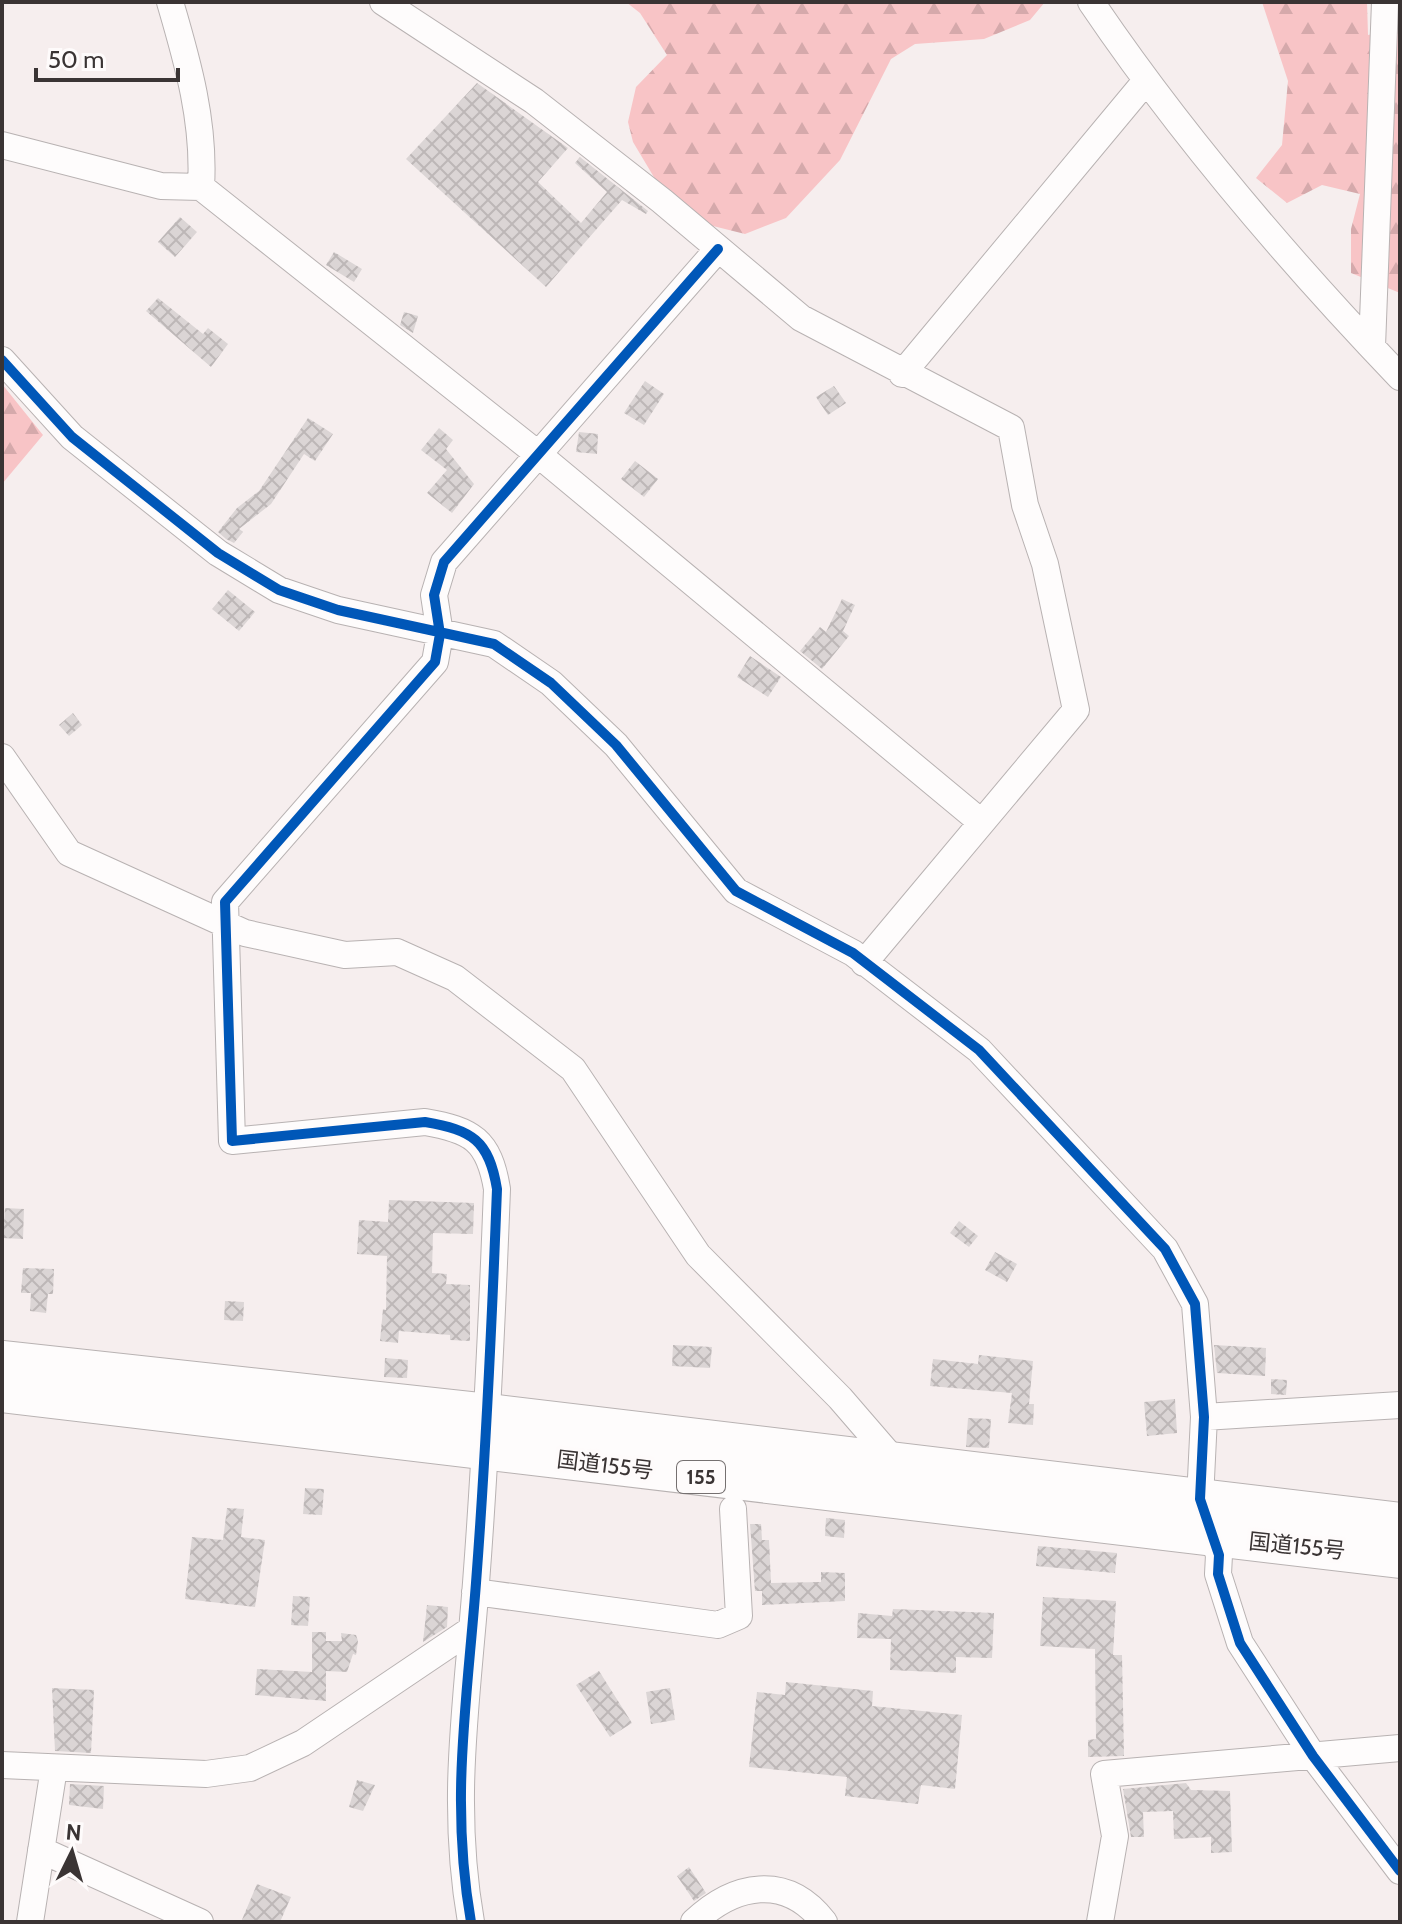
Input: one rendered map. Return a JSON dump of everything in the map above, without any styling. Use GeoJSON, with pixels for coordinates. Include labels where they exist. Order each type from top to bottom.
{"type":"FeatureCollection","features":[{"type":"Feature","properties":{"kind":"highway","name":"国道155号"},"geometry":{"type":"LineString","coordinates":[[2,1361],[487,1432],[1205,1518],[1400,1523]]}},
{"type":"Feature","properties":{"kind":"highway","name":"国道155号"},"geometry":{"type":"LineString","coordinates":[[2,1392],[897,1464],[1205,1518],[1400,1558]]}},
{"type":"Feature","properties":{"kind":"street"},"geometry":{"type":"LineString","coordinates":[[170,2],[196,102],[203,150],[201,187]]}},
{"type":"Feature","properties":{"kind":"street"},"geometry":{"type":"LineString","coordinates":[[383,2],[534,101],[801,318],[902,374],[1011,428],[1025,505],[1045,564],[1076,710],[864,963]]}},
{"type":"Feature","properties":{"kind":"street"},"geometry":{"type":"LineString","coordinates":[[1091,2],[1145,82],[1400,377]]}},
{"type":"Feature","properties":{"kind":"street"},"geometry":{"type":"LineString","coordinates":[[1372,347],[1385,2]]}},
{"type":"Feature","properties":{"kind":"street"},"geometry":{"type":"LineString","coordinates":[[902,374],[1145,82]]}},
{"type":"Feature","properties":{"kind":"street"},"geometry":{"type":"LineString","coordinates":[[2,145],[161,186],[201,187],[539,455],[981,822]]}},
{"type":"Feature","properties":{"kind":"street"},"geometry":{"type":"LineString","coordinates":[[471,1922],[458,1818],[469,1631],[475,1592],[487,1432],[497,1189],[492,1160],[476,1139],[456,1127],[425,1122],[232,1141],[225,902],[435,662],[440,634],[434,595],[444,562],[718,249]]}},
{"type":"Feature","properties":{"kind":"street"},"geometry":{"type":"LineString","coordinates":[[2,360],[72,437],[218,553],[279,590],[338,610],[494,644],[551,683],[616,745],[736,891],[853,953],[979,1050],[1165,1249],[1195,1304],[1204,1417],[1205,1518],[1219,1555],[1218,1574],[1240,1643],[1313,1756],[1400,1871]]}},
{"type":"Feature","properties":{"kind":"street"},"geometry":{"type":"LineString","coordinates":[[2,757],[69,853],[245,933],[345,955],[397,952],[455,978],[573,1069],[698,1255],[840,1398],[897,1464]]}},
{"type":"Feature","properties":{"kind":"street"},"geometry":{"type":"LineString","coordinates":[[1204,1417],[1400,1405]]}},
{"type":"Feature","properties":{"kind":"street"},"geometry":{"type":"LineString","coordinates":[[475,1592],[718,1625],[739,1616],[733,1509]]}},
{"type":"Feature","properties":{"kind":"street"},"geometry":{"type":"LineString","coordinates":[[2,1765],[206,1774],[250,1768],[303,1743],[469,1631]]}},
{"type":"Feature","properties":{"kind":"street"},"geometry":{"type":"LineString","coordinates":[[1100,1922],[1115,1836],[1104,1774],[1400,1748]]}},
{"type":"Feature","properties":{"kind":"street"},"geometry":{"type":"LineString","coordinates":[[30,1922],[54,1768]]}},
{"type":"Feature","properties":{"kind":"street"},"geometry":{"type":"LineString","coordinates":[[41,1850],[200,1922]]}},
{"type":"Feature","properties":{"kind":"street"},"geometry":{"type":"LineString","coordinates":[[694,1922],[716,1901],[746,1891],[775,1888],[790,1895],[824,1922]]}},
{"type":"Feature","properties":{"kind":"green space"},"geometry":{"type":"Polygon","coordinates":[[[626,2],[1045,2],[1030,20],[984,39],[915,44],[891,59],[840,160],[786,218],[745,234],[697,222],[667,199],[633,142],[628,122],[636,87],[667,55],[640,13],[626,2]]]}},
{"type":"Feature","properties":{"kind":"green space"},"geometry":{"type":"Polygon","coordinates":[[[1262,2],[1367,2],[1368,35],[1400,28],[1400,293],[1351,273],[1351,229],[1360,194],[1322,185],[1287,203],[1256,178],[1282,145],[1288,81],[1262,2]]]}},
{"type":"Feature","properties":{"kind":"green space"},"geometry":{"type":"Polygon","coordinates":[[[2,384],[43,435],[2,484],[2,384]]]}},
{"type":"Feature","properties":{"kind":"building"},"geometry":{"type":"Polygon","coordinates":[[[477,83],[568,148],[538,182],[581,223],[607,192],[575,163],[580,157],[648,211],[646,214],[622,200],[546,287],[406,159],[477,83]]]}},
{"type":"Feature","properties":{"kind":"building"},"geometry":{"type":"Polygon","coordinates":[[[180,217],[197,232],[175,257],[158,242],[180,217]]]}},
{"type":"Feature","properties":{"kind":"building"},"geometry":{"type":"Polygon","coordinates":[[[334,252],[362,269],[354,282],[326,265],[334,252]]]}},
{"type":"Feature","properties":{"kind":"building"},"geometry":{"type":"Polygon","coordinates":[[[158,298],[203,334],[208,328],[228,344],[211,367],[146,311],[158,298]]]}},
{"type":"Feature","properties":{"kind":"building"},"geometry":{"type":"Polygon","coordinates":[[[404,312],[418,316],[413,333],[400,325],[404,312]]]}},
{"type":"Feature","properties":{"kind":"building"},"geometry":{"type":"Polygon","coordinates":[[[645,381],[664,394],[644,425],[624,413],[645,381]]]}},
{"type":"Feature","properties":{"kind":"building"},"geometry":{"type":"Polygon","coordinates":[[[834,386],[846,403],[828,415],[816,397],[834,386]]]}},
{"type":"Feature","properties":{"kind":"building"},"geometry":{"type":"Polygon","coordinates":[[[308,418],[333,434],[315,461],[304,454],[271,504],[239,529],[243,532],[234,543],[226,539],[218,532],[237,508],[259,491],[308,418]]]}},
{"type":"Feature","properties":{"kind":"building"},"geometry":{"type":"Polygon","coordinates":[[[439,428],[453,440],[446,449],[474,484],[452,513],[427,493],[447,470],[421,450],[439,428]]]}},
{"type":"Feature","properties":{"kind":"building"},"geometry":{"type":"Polygon","coordinates":[[[579,432],[598,434],[597,454],[576,452],[579,432]]]}},
{"type":"Feature","properties":{"kind":"building"},"geometry":{"type":"Polygon","coordinates":[[[635,461],[658,479],[644,497],[621,479],[635,461]]]}},
{"type":"Feature","properties":{"kind":"building"},"geometry":{"type":"Polygon","coordinates":[[[228,590],[255,612],[239,631],[212,609],[228,590]]]}},
{"type":"Feature","properties":{"kind":"building"},"geometry":{"type":"Polygon","coordinates":[[[842,599],[855,605],[843,631],[849,636],[822,669],[800,651],[820,627],[826,632],[842,599]]]}},
{"type":"Feature","properties":{"kind":"building"},"geometry":{"type":"Polygon","coordinates":[[[750,656],[781,677],[768,697],[737,677],[750,656]]]}},
{"type":"Feature","properties":{"kind":"building"},"geometry":{"type":"Polygon","coordinates":[[[73,713],[82,725],[69,736],[59,725],[73,713]]]}},
{"type":"Feature","properties":{"kind":"building"},"geometry":{"type":"Polygon","coordinates":[[[389,1200],[474,1203],[473,1234],[433,1233],[432,1273],[447,1274],[446,1284],[470,1285],[470,1341],[450,1340],[450,1335],[399,1331],[398,1343],[380,1341],[383,1309],[386,1310],[387,1256],[357,1254],[359,1220],[388,1222],[389,1200]]]}},
{"type":"Feature","properties":{"kind":"building"},"geometry":{"type":"Polygon","coordinates":[[[5,1208],[24,1209],[23,1239],[3,1238],[5,1208]]]}},
{"type":"Feature","properties":{"kind":"building"},"geometry":{"type":"Polygon","coordinates":[[[959,1221],[978,1236],[969,1247],[950,1233],[959,1221]]]}},
{"type":"Feature","properties":{"kind":"building"},"geometry":{"type":"Polygon","coordinates":[[[995,1252],[1017,1264],[1007,1282],[985,1270],[995,1252]]]}},
{"type":"Feature","properties":{"kind":"building"},"geometry":{"type":"Polygon","coordinates":[[[23,1268],[54,1269],[53,1294],[48,1294],[46,1313],[30,1311],[31,1293],[21,1293],[23,1268]]]}},
{"type":"Feature","properties":{"kind":"building"},"geometry":{"type":"Polygon","coordinates":[[[225,1301],[244,1302],[243,1321],[224,1320],[225,1301]]]}},
{"type":"Feature","properties":{"kind":"building"},"geometry":{"type":"Polygon","coordinates":[[[673,1345],[712,1347],[710,1368],[672,1366],[673,1345]]]}},
{"type":"Feature","properties":{"kind":"building"},"geometry":{"type":"Polygon","coordinates":[[[1214,1345],[1266,1348],[1265,1376],[1217,1373],[1214,1345]]]}},
{"type":"Feature","properties":{"kind":"building"},"geometry":{"type":"Polygon","coordinates":[[[979,1355],[1033,1361],[1029,1404],[1034,1404],[1033,1425],[1008,1423],[1012,1393],[930,1386],[933,1359],[978,1364],[979,1355]]]}},
{"type":"Feature","properties":{"kind":"building"},"geometry":{"type":"Polygon","coordinates":[[[385,1358],[408,1360],[407,1378],[384,1377],[385,1358]]]}},
{"type":"Feature","properties":{"kind":"building"},"geometry":{"type":"Polygon","coordinates":[[[1271,1379],[1287,1380],[1286,1395],[1271,1394],[1271,1379]]]}},
{"type":"Feature","properties":{"kind":"building"},"geometry":{"type":"Polygon","coordinates":[[[1175,1399],[1177,1433],[1147,1436],[1144,1402],[1175,1399]]]}},
{"type":"Feature","properties":{"kind":"building"},"geometry":{"type":"Polygon","coordinates":[[[968,1418],[991,1419],[989,1448],[966,1447],[968,1418]]]}},
{"type":"Feature","properties":{"kind":"building"},"geometry":{"type":"Polygon","coordinates":[[[305,1488],[324,1489],[322,1515],[303,1514],[305,1488]]]}},
{"type":"Feature","properties":{"kind":"building"},"geometry":{"type":"Polygon","coordinates":[[[227,1508],[244,1509],[241,1537],[265,1540],[255,1607],[185,1599],[192,1537],[223,1540],[227,1508]]]}},
{"type":"Feature","properties":{"kind":"building"},"geometry":{"type":"Polygon","coordinates":[[[826,1518],[845,1520],[844,1538],[825,1536],[826,1518]]]}},
{"type":"Feature","properties":{"kind":"building"},"geometry":{"type":"Polygon","coordinates":[[[750,1524],[761,1524],[762,1540],[769,1540],[771,1583],[821,1582],[821,1572],[845,1573],[845,1601],[762,1605],[762,1591],[755,1591],[750,1524]]]}},
{"type":"Feature","properties":{"kind":"building"},"geometry":{"type":"Polygon","coordinates":[[[1038,1546],[1117,1553],[1115,1573],[1036,1566],[1038,1546]]]}},
{"type":"Feature","properties":{"kind":"building"},"geometry":{"type":"Polygon","coordinates":[[[293,1596],[310,1597],[308,1626],[291,1625],[293,1596]]]}},
{"type":"Feature","properties":{"kind":"building"},"geometry":{"type":"Polygon","coordinates":[[[1043,1597],[1116,1601],[1113,1655],[1122,1655],[1124,1756],[1088,1757],[1088,1740],[1096,1739],[1095,1649],[1040,1646],[1043,1597]]]}},
{"type":"Feature","properties":{"kind":"building"},"geometry":{"type":"Polygon","coordinates":[[[427,1605],[448,1607],[447,1627],[423,1642],[427,1605]]]}},
{"type":"Feature","properties":{"kind":"building"},"geometry":{"type":"Polygon","coordinates":[[[893,1609],[994,1613],[992,1658],[956,1657],[956,1673],[890,1670],[891,1639],[857,1638],[858,1613],[892,1616],[893,1609]]]}},
{"type":"Feature","properties":{"kind":"building"},"geometry":{"type":"Polygon","coordinates":[[[312,1632],[326,1632],[326,1641],[342,1641],[341,1633],[356,1635],[358,1641],[356,1655],[353,1654],[347,1672],[326,1671],[326,1701],[255,1695],[257,1669],[312,1672],[312,1632]]]}},
{"type":"Feature","properties":{"kind":"building"},"geometry":{"type":"Polygon","coordinates":[[[599,1671],[632,1723],[610,1737],[576,1685],[599,1671]]]}},
{"type":"Feature","properties":{"kind":"building"},"geometry":{"type":"Polygon","coordinates":[[[786,1682],[873,1691],[872,1706],[962,1715],[955,1789],[921,1785],[918,1804],[845,1796],[847,1777],[749,1767],[757,1692],[785,1695],[786,1682]]]}},
{"type":"Feature","properties":{"kind":"building"},"geometry":{"type":"Polygon","coordinates":[[[52,1688],[94,1690],[91,1753],[55,1751],[52,1688]]]}},
{"type":"Feature","properties":{"kind":"building"},"geometry":{"type":"Polygon","coordinates":[[[670,1688],[675,1720],[651,1724],[646,1692],[670,1688]]]}},
{"type":"Feature","properties":{"kind":"building"},"geometry":{"type":"Polygon","coordinates":[[[357,1780],[375,1785],[363,1811],[349,1807],[357,1780]]]}},
{"type":"Feature","properties":{"kind":"building"},"geometry":{"type":"Polygon","coordinates":[[[1186,1783],[1191,1790],[1230,1791],[1232,1852],[1211,1853],[1211,1837],[1174,1839],[1173,1811],[1143,1812],[1144,1837],[1131,1837],[1123,1789],[1186,1783]]]}},
{"type":"Feature","properties":{"kind":"building"},"geometry":{"type":"Polygon","coordinates":[[[70,1784],[104,1786],[103,1809],[69,1805],[70,1784]]]}},
{"type":"Feature","properties":{"kind":"building"},"geometry":{"type":"Polygon","coordinates":[[[689,1867],[706,1893],[694,1901],[677,1876],[689,1867]]]}},
{"type":"Feature","properties":{"kind":"building"},"geometry":{"type":"Polygon","coordinates":[[[257,1884],[291,1897],[280,1922],[241,1922],[257,1884]]]}},
{"type":"Feature","properties":{"kind":"cycle path"},"geometry":{"type":"LineString","coordinates":[[471,1922],[462,1835],[462,1752],[480,1534],[497,1189],[494,1172],[476,1140],[455,1129],[425,1122],[232,1141],[225,902],[435,662],[440,634],[434,595],[444,562],[718,249]]}},
{"type":"Feature","properties":{"kind":"cycle path"},"geometry":{"type":"LineString","coordinates":[[2,360],[72,437],[218,553],[279,590],[338,610],[494,644],[551,683],[616,745],[736,891],[853,953],[979,1050],[1165,1249],[1195,1304],[1204,1417],[1200,1499],[1219,1555],[1218,1574],[1240,1643],[1313,1756],[1400,1871]]}}]}
